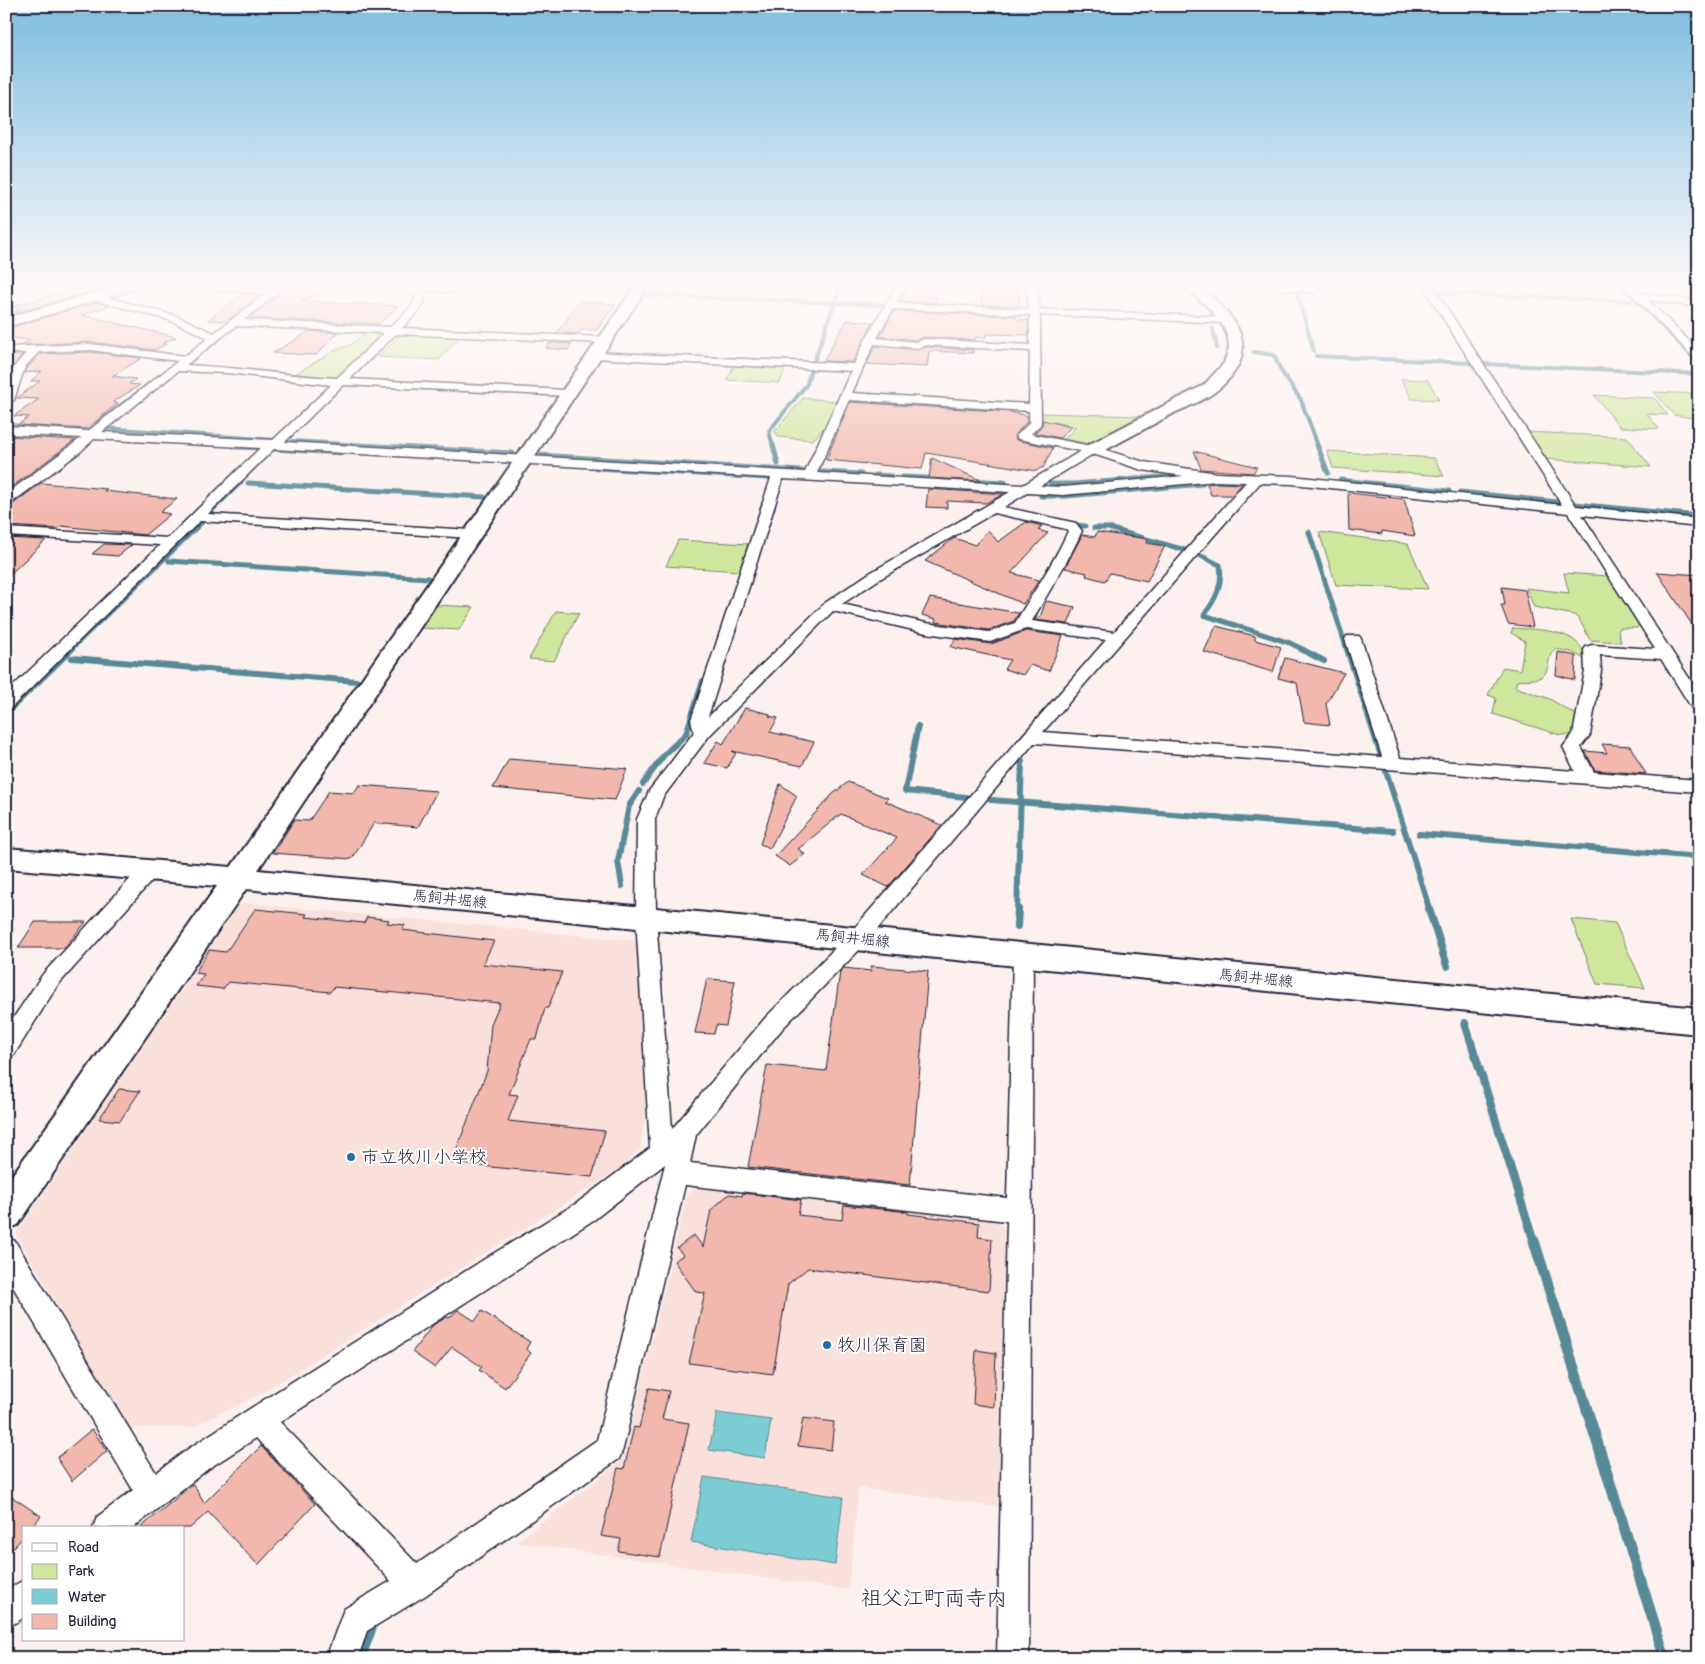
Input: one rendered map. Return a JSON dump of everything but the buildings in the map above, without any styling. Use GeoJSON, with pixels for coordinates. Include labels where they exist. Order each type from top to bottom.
{"type":"FeatureCollection","features":[{"type":"Feature","properties":{"kind":"street"},"geometry":{"type":"LineString","coordinates":[[6,402],[15,371],[21,363]]}},
{"type":"Feature","properties":{"kind":"street"},"geometry":{"type":"LineString","coordinates":[[6,500],[76,449],[92,433],[182,363]]}},
{"type":"Feature","properties":{"kind":"street"},"geometry":{"type":"LineString","coordinates":[[6,703],[197,517],[360,363]]}},
{"type":"Feature","properties":{"kind":"street"},"geometry":{"type":"LineString","coordinates":[[11,1196],[238,878],[588,363]]}},
{"type":"Feature","properties":{"kind":"street"},"geometry":{"type":"LineString","coordinates":[[749,363],[858,368]]}},
{"type":"Feature","properties":{"kind":"street"},"geometry":{"type":"LineString","coordinates":[[809,477],[860,363]]}},
{"type":"Feature","properties":{"kind":"street"},"geometry":{"type":"LineString","coordinates":[[1034,363],[1034,424],[1022,436],[1092,450],[1142,466],[1217,477],[1257,478],[1699,522]]}},
{"type":"Feature","properties":{"kind":"street"},"geometry":{"type":"LineString","coordinates":[[669,1163],[646,918],[646,819],[655,795],[703,732],[830,606],[873,578],[1024,489],[1092,450],[1210,388],[1225,373],[1232,363]]}},
{"type":"Feature","properties":{"kind":"street"},"geometry":{"type":"LineString","coordinates":[[1477,363],[1666,655],[1692,687],[1699,706]]}},
{"type":"Feature","properties":{"kind":"street"},"geometry":{"type":"LineString","coordinates":[[175,368],[227,370],[308,380],[567,393]]}},
{"type":"Feature","properties":{"kind":"street"},"geometry":{"type":"LineString","coordinates":[[845,396],[1035,408]]}},
{"type":"Feature","properties":{"kind":"street"},"geometry":{"type":"LineString","coordinates":[[6,430],[92,433],[1062,491],[1217,477]]}},
{"type":"Feature","properties":{"kind":"street"},"geometry":{"type":"LineString","coordinates":[[703,732],[699,720],[778,475]]}},
{"type":"Feature","properties":{"kind":"street"},"geometry":{"type":"LineString","coordinates":[[342,1658],[355,1620],[415,1584],[609,1449],[669,1163],[685,1131],[774,1023],[857,939],[1030,737],[1257,478]]}},
{"type":"Feature","properties":{"kind":"street"},"geometry":{"type":"LineString","coordinates":[[830,606],[926,628],[990,637],[1021,626],[1049,577],[1064,556],[1075,531],[1071,526],[991,508]]}},
{"type":"Feature","properties":{"kind":"street"},"geometry":{"type":"LineString","coordinates":[[197,517],[471,534]]}},
{"type":"Feature","properties":{"kind":"street"},"geometry":{"type":"LineString","coordinates":[[6,532],[171,542]]}},
{"type":"Feature","properties":{"kind":"street"},"geometry":{"type":"LineString","coordinates":[[1022,624],[1118,637]]}},
{"type":"Feature","properties":{"kind":"street"},"geometry":{"type":"LineString","coordinates":[[1353,640],[1394,764]]}},
{"type":"Feature","properties":{"kind":"street"},"geometry":{"type":"LineString","coordinates":[[1588,778],[1572,747],[1581,735],[1593,671],[1592,650],[1666,655]]}},
{"type":"Feature","properties":{"kind":"street"},"geometry":{"type":"LineString","coordinates":[[1030,737],[1699,786]]}},
{"type":"Feature","properties":{"kind":"street","name":"馬飼井堀線"},"geometry":{"type":"LineString","coordinates":[[6,858],[238,878],[1699,1021]]}},
{"type":"Feature","properties":{"kind":"street"},"geometry":{"type":"LineString","coordinates":[[6,1048],[50,980],[150,870]]}},
{"type":"Feature","properties":{"kind":"street"},"geometry":{"type":"LineString","coordinates":[[1013,1658],[1023,955]]}},
{"type":"Feature","properties":{"kind":"street"},"geometry":{"type":"LineString","coordinates":[[111,1526],[198,1459],[500,1264],[669,1163],[1020,1211]]}},
{"type":"Feature","properties":{"kind":"street"},"geometry":{"type":"LineString","coordinates":[[6,1250],[152,1494]]}},
{"type":"Feature","properties":{"kind":"street"},"geometry":{"type":"LineString","coordinates":[[258,1420],[415,1584]]}},
{"type":"Feature","properties":{"kind":"street"},"geometry":{"type":"LineString","coordinates":[[6,1611],[22,1598]]}},
{"type":"Feature","properties":{"kind":"shaded area","name":"市立牧川小学校"},"geometry":{"type":"Polygon","coordinates":[[[246,903],[638,941],[647,1097],[641,1147],[624,1166],[262,1393],[192,1427],[128,1428],[16,1234],[237,907],[246,903]]]}},
{"type":"Feature","properties":{"kind":"shaded area","name":"牧川保育園"},"geometry":{"type":"Polygon","coordinates":[[[705,1184],[993,1218],[1005,1229],[999,1507],[859,1488],[848,1590],[516,1542],[623,1460],[687,1194],[705,1184]]]}},
{"type":"Feature","properties":{"kind":"green space"},"geometry":{"type":"Polygon","coordinates":[[[314,363],[356,363],[339,379],[290,377],[314,363]]]}},
{"type":"Feature","properties":{"kind":"green space"},"geometry":{"type":"Polygon","coordinates":[[[735,363],[786,366],[780,383],[727,380],[735,363]]]}},
{"type":"Feature","properties":{"kind":"green space"},"geometry":{"type":"Polygon","coordinates":[[[1401,379],[1428,380],[1439,400],[1412,399],[1401,379]]]}},
{"type":"Feature","properties":{"kind":"green space"},"geometry":{"type":"Polygon","coordinates":[[[1654,392],[1699,394],[1699,419],[1674,415],[1654,392]]]}},
{"type":"Feature","properties":{"kind":"green space"},"geometry":{"type":"Polygon","coordinates":[[[1594,395],[1654,398],[1668,415],[1647,414],[1659,429],[1620,427],[1594,395]]]}},
{"type":"Feature","properties":{"kind":"green space"},"geometry":{"type":"Polygon","coordinates":[[[803,398],[837,401],[828,423],[813,440],[778,437],[775,431],[803,398]]]}},
{"type":"Feature","properties":{"kind":"green space"},"geometry":{"type":"Polygon","coordinates":[[[1040,413],[1140,416],[1088,444],[1064,439],[1076,427],[1054,422],[1046,429],[1039,427],[1041,425],[1040,413]]]}},
{"type":"Feature","properties":{"kind":"green space"},"geometry":{"type":"Polygon","coordinates":[[[1528,432],[1627,437],[1651,467],[1546,459],[1528,432]]]}},
{"type":"Feature","properties":{"kind":"green space"},"geometry":{"type":"Polygon","coordinates":[[[1327,451],[1434,458],[1444,476],[1333,468],[1327,451]]]}},
{"type":"Feature","properties":{"kind":"green space"},"geometry":{"type":"Polygon","coordinates":[[[1319,532],[1408,544],[1428,589],[1336,585],[1319,532]]]}},
{"type":"Feature","properties":{"kind":"green space"},"geometry":{"type":"Polygon","coordinates":[[[678,540],[748,544],[739,571],[666,566],[678,540]]]}},
{"type":"Feature","properties":{"kind":"green space"},"geometry":{"type":"Polygon","coordinates":[[[1564,573],[1608,576],[1639,625],[1637,628],[1620,628],[1618,631],[1621,642],[1590,640],[1579,619],[1574,615],[1534,607],[1526,588],[1569,593],[1564,573]]]}},
{"type":"Feature","properties":{"kind":"green space"},"geometry":{"type":"Polygon","coordinates":[[[436,605],[474,607],[459,630],[421,628],[436,605]]]}},
{"type":"Feature","properties":{"kind":"green space"},"geometry":{"type":"Polygon","coordinates":[[[556,611],[579,613],[554,661],[529,659],[556,611]]]}},
{"type":"Feature","properties":{"kind":"green space"},"geometry":{"type":"Polygon","coordinates":[[[1513,628],[1545,630],[1566,636],[1581,648],[1586,657],[1583,658],[1571,652],[1555,649],[1550,656],[1544,675],[1538,678],[1517,681],[1515,687],[1550,699],[1576,715],[1574,732],[1571,735],[1560,735],[1493,714],[1496,698],[1488,695],[1503,667],[1520,670],[1525,641],[1511,633],[1513,628]]]}},
{"type":"Feature","properties":{"kind":"green space"},"geometry":{"type":"Polygon","coordinates":[[[1571,919],[1615,923],[1645,988],[1597,984],[1571,919]]]}},
{"type":"Feature","properties":{"kind":"water"},"geometry":{"type":"Polygon","coordinates":[[[717,1413],[771,1420],[765,1458],[709,1450],[717,1413]]]}},
{"type":"Feature","properties":{"kind":"water"},"geometry":{"type":"Polygon","coordinates":[[[704,1477],[843,1497],[835,1565],[691,1542],[704,1477]]]}},
{"type":"Feature","properties":{"kind":"waterway"},"geometry":{"type":"LineString","coordinates":[[1277,363],[1301,400],[1318,446]]}},
{"type":"Feature","properties":{"kind":"waterway"},"geometry":{"type":"LineString","coordinates":[[1463,363],[1471,363]]}},
{"type":"Feature","properties":{"kind":"waterway"},"geometry":{"type":"LineString","coordinates":[[1484,364],[1699,374]]}},
{"type":"Feature","properties":{"kind":"waterway"},"geometry":{"type":"LineString","coordinates":[[773,446],[769,431],[807,384],[811,368]]}},
{"type":"Feature","properties":{"kind":"waterway"},"geometry":{"type":"LineString","coordinates":[[133,396],[160,375]]}},
{"type":"Feature","properties":{"kind":"waterway"},"geometry":{"type":"LineString","coordinates":[[97,423],[126,401]]}},
{"type":"Feature","properties":{"kind":"waterway"},"geometry":{"type":"LineString","coordinates":[[6,425],[63,427]]}},
{"type":"Feature","properties":{"kind":"waterway"},"geometry":{"type":"LineString","coordinates":[[104,428],[276,440]]}},
{"type":"Feature","properties":{"kind":"waterway"},"geometry":{"type":"LineString","coordinates":[[292,441],[380,446]]}},
{"type":"Feature","properties":{"kind":"waterway"},"geometry":{"type":"LineString","coordinates":[[357,445],[513,453]]}},
{"type":"Feature","properties":{"kind":"waterway"},"geometry":{"type":"LineString","coordinates":[[773,445],[778,464]]}},
{"type":"Feature","properties":{"kind":"waterway"},"geometry":{"type":"LineString","coordinates":[[1317,445],[1328,473]]}},
{"type":"Feature","properties":{"kind":"waterway"},"geometry":{"type":"LineString","coordinates":[[235,447],[263,448]]}},
{"type":"Feature","properties":{"kind":"waterway"},"geometry":{"type":"LineString","coordinates":[[273,449],[340,453]]}},
{"type":"Feature","properties":{"kind":"waterway"},"geometry":{"type":"LineString","coordinates":[[539,455],[802,471]]}},
{"type":"Feature","properties":{"kind":"waterway"},"geometry":{"type":"LineString","coordinates":[[596,468],[768,478]]}},
{"type":"Feature","properties":{"kind":"waterway"},"geometry":{"type":"LineString","coordinates":[[822,472],[861,474]]}},
{"type":"Feature","properties":{"kind":"waterway"},"geometry":{"type":"LineString","coordinates":[[875,475],[891,476]]}},
{"type":"Feature","properties":{"kind":"waterway"},"geometry":{"type":"LineString","coordinates":[[1051,484],[1075,484],[1173,476]]}},
{"type":"Feature","properties":{"kind":"waterway"},"geometry":{"type":"LineString","coordinates":[[903,477],[1005,482]]}},
{"type":"Feature","properties":{"kind":"waterway"},"geometry":{"type":"LineString","coordinates":[[1340,480],[1449,491]]}},
{"type":"Feature","properties":{"kind":"waterway"},"geometry":{"type":"LineString","coordinates":[[208,514],[241,482]]}},
{"type":"Feature","properties":{"kind":"waterway"},"geometry":{"type":"LineString","coordinates":[[248,483],[484,497]]}},
{"type":"Feature","properties":{"kind":"waterway"},"geometry":{"type":"LineString","coordinates":[[1041,496],[1066,496],[1202,484]]}},
{"type":"Feature","properties":{"kind":"waterway"},"geometry":{"type":"LineString","coordinates":[[1460,492],[1558,502]]}},
{"type":"Feature","properties":{"kind":"waterway"},"geometry":{"type":"LineString","coordinates":[[1575,504],[1699,516]]}},
{"type":"Feature","properties":{"kind":"waterway"},"geometry":{"type":"LineString","coordinates":[[70,650],[202,522]]}},
{"type":"Feature","properties":{"kind":"waterway"},"geometry":{"type":"LineString","coordinates":[[1076,525],[1085,526]]}},
{"type":"Feature","properties":{"kind":"waterway"},"geometry":{"type":"LineString","coordinates":[[1094,528],[1108,528],[1185,550]]}},
{"type":"Feature","properties":{"kind":"waterway"},"geometry":{"type":"LineString","coordinates":[[1309,532],[1347,650]]}},
{"type":"Feature","properties":{"kind":"waterway"},"geometry":{"type":"LineString","coordinates":[[1199,555],[1220,565],[1221,572],[1218,592],[1204,615],[1290,643],[1304,650]]}},
{"type":"Feature","properties":{"kind":"waterway"},"geometry":{"type":"LineString","coordinates":[[169,561],[428,578]]}},
{"type":"Feature","properties":{"kind":"waterway"},"geometry":{"type":"LineString","coordinates":[[6,713],[72,649]]}},
{"type":"Feature","properties":{"kind":"waterway"},"geometry":{"type":"LineString","coordinates":[[1301,649],[1324,661]]}},
{"type":"Feature","properties":{"kind":"waterway"},"geometry":{"type":"LineString","coordinates":[[1347,649],[1381,756]]}},
{"type":"Feature","properties":{"kind":"waterway"},"geometry":{"type":"LineString","coordinates":[[72,658],[356,681]]}},
{"type":"Feature","properties":{"kind":"waterway"},"geometry":{"type":"LineString","coordinates":[[643,784],[664,755],[686,734],[703,681]]}},
{"type":"Feature","properties":{"kind":"waterway"},"geometry":{"type":"LineString","coordinates":[[918,726],[905,791],[966,797]]}},
{"type":"Feature","properties":{"kind":"waterway"},"geometry":{"type":"LineString","coordinates":[[1021,802],[1022,761]]}},
{"type":"Feature","properties":{"kind":"waterway"},"geometry":{"type":"LineString","coordinates":[[1386,771],[1430,911]]}},
{"type":"Feature","properties":{"kind":"waterway"},"geometry":{"type":"LineString","coordinates":[[622,886],[618,861],[629,806],[639,791]]}},
{"type":"Feature","properties":{"kind":"waterway"},"geometry":{"type":"LineString","coordinates":[[991,800],[1021,802]]}},
{"type":"Feature","properties":{"kind":"waterway"},"geometry":{"type":"LineString","coordinates":[[1017,911],[1021,802]]}},
{"type":"Feature","properties":{"kind":"waterway"},"geometry":{"type":"LineString","coordinates":[[1021,802],[1393,831]]}},
{"type":"Feature","properties":{"kind":"waterway"},"geometry":{"type":"LineString","coordinates":[[1419,834],[1699,857]]}},
{"type":"Feature","properties":{"kind":"waterway"},"geometry":{"type":"LineString","coordinates":[[1017,926],[1018,909]]}},
{"type":"Feature","properties":{"kind":"waterway"},"geometry":{"type":"LineString","coordinates":[[1429,909],[1447,966]]}},
{"type":"Feature","properties":{"kind":"waterway"},"geometry":{"type":"LineString","coordinates":[[1465,1023],[1534,1242]]}},
{"type":"Feature","properties":{"kind":"waterway"},"geometry":{"type":"LineString","coordinates":[[1534,1241],[1665,1658]]}},
{"type":"Feature","properties":{"kind":"waterway"},"geometry":{"type":"LineString","coordinates":[[360,1658],[371,1628]]}},
{"type":"Feature","properties":{"kind":"place","name":"市立牧川小学校"},"geometry":{"type":"Point","coordinates":[351,1157]}},
{"type":"Feature","properties":{"kind":"place","name":"牧川保育園"},"geometry":{"type":"Point","coordinates":[827,1345]}},
{"type":"Feature","properties":{"kind":"district","name":"祖父江町両寺内"},"geometry":{"type":"Point","coordinates":[934,1598]}}]}
